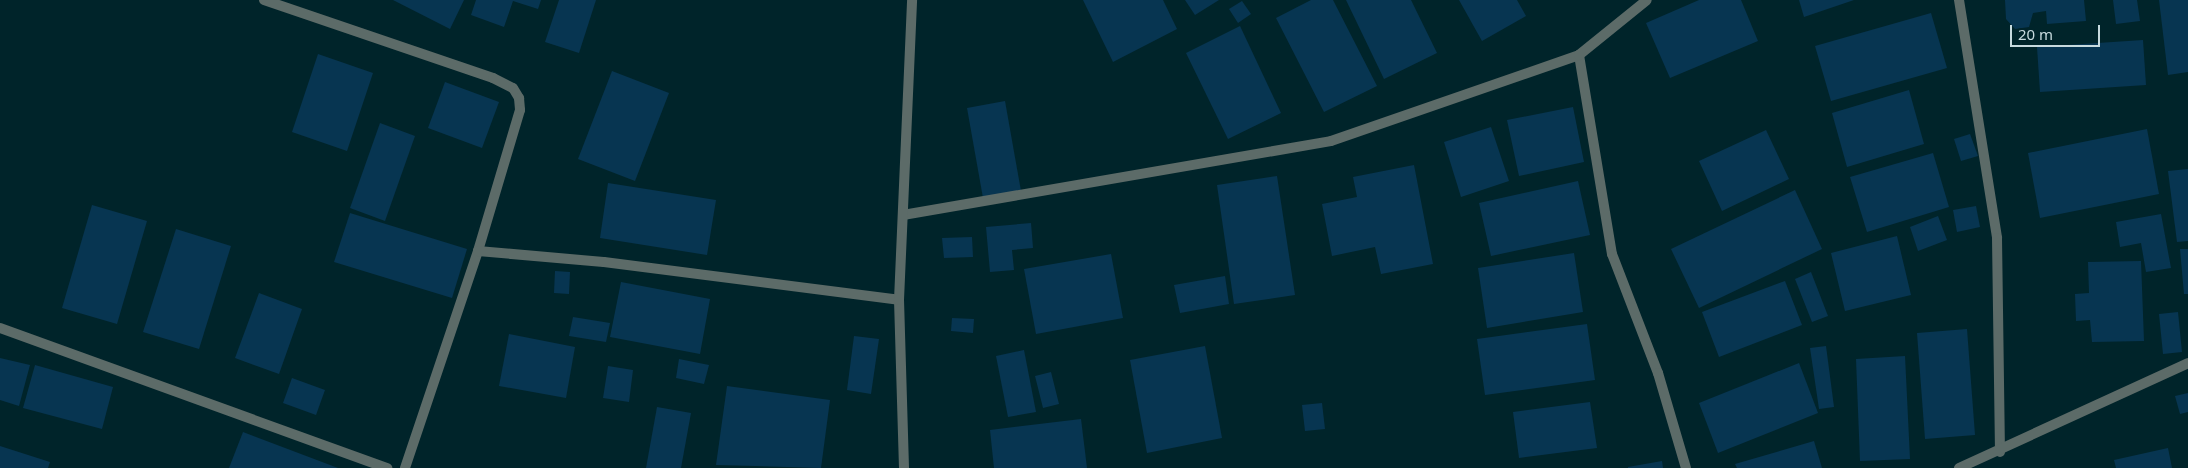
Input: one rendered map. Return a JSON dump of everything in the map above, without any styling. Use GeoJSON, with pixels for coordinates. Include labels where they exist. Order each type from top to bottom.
{"type":"FeatureCollection","features":[{"type":"Feature","properties":{"kind":"street"},"geometry":{"type":"LineString","coordinates":[[264,0],[513,88],[520,110],[478,251],[404,468]]}},
{"type":"Feature","properties":{"kind":"street"},"geometry":{"type":"LineString","coordinates":[[904,468],[899,300],[912,0]]}},
{"type":"Feature","properties":{"kind":"street"},"geometry":{"type":"LineString","coordinates":[[902,215],[1331,141],[1580,55],[1647,0]]}},
{"type":"Feature","properties":{"kind":"street"},"geometry":{"type":"LineString","coordinates":[[1959,0],[1997,238],[2000,452]]}},
{"type":"Feature","properties":{"kind":"street"},"geometry":{"type":"LineString","coordinates":[[1580,55],[1612,254],[1658,373],[1686,468]]}},
{"type":"Feature","properties":{"kind":"street"},"geometry":{"type":"LineString","coordinates":[[478,251],[604,262],[899,300]]}},
{"type":"Feature","properties":{"kind":"street"},"geometry":{"type":"LineString","coordinates":[[0,328],[387,468]]}},
{"type":"Feature","properties":{"kind":"street"},"geometry":{"type":"LineString","coordinates":[[1959,468],[2000,452],[2188,363]]}},
{"type":"Feature","properties":{"kind":"building"},"geometry":{"type":"Polygon","coordinates":[[[393,0],[464,0],[450,29],[393,0]]]}},
{"type":"Feature","properties":{"kind":"building"},"geometry":{"type":"Polygon","coordinates":[[[476,0],[541,0],[538,9],[513,1],[504,27],[471,15],[476,0]]]}},
{"type":"Feature","properties":{"kind":"building"},"geometry":{"type":"Polygon","coordinates":[[[559,0],[596,0],[579,53],[545,42],[559,0]]]}},
{"type":"Feature","properties":{"kind":"building"},"geometry":{"type":"Polygon","coordinates":[[[1083,0],[1163,0],[1177,29],[1113,62],[1083,0]]]}},
{"type":"Feature","properties":{"kind":"building"},"geometry":{"type":"Polygon","coordinates":[[[1185,0],[1219,0],[1195,15],[1185,0]]]}},
{"type":"Feature","properties":{"kind":"building"},"geometry":{"type":"Polygon","coordinates":[[[1311,0],[1333,0],[1377,86],[1324,112],[1276,18],[1311,0]]]}},
{"type":"Feature","properties":{"kind":"building"},"geometry":{"type":"Polygon","coordinates":[[[1346,0],[1411,0],[1437,53],[1384,79],[1346,0]]]}},
{"type":"Feature","properties":{"kind":"building"},"geometry":{"type":"Polygon","coordinates":[[[1459,0],[1517,0],[1526,16],[1482,41],[1459,0]]]}},
{"type":"Feature","properties":{"kind":"building"},"geometry":{"type":"Polygon","coordinates":[[[1699,0],[1741,0],[1758,41],[1670,78],[1646,23],[1699,0]]]}},
{"type":"Feature","properties":{"kind":"building"},"geometry":{"type":"Polygon","coordinates":[[[1799,0],[1854,0],[1804,17],[1799,0]]]}},
{"type":"Feature","properties":{"kind":"building"},"geometry":{"type":"Polygon","coordinates":[[[2005,0],[2084,0],[2086,21],[2047,24],[2046,11],[2033,13],[2029,27],[2015,29],[2006,19],[2005,0]]]}},
{"type":"Feature","properties":{"kind":"building"},"geometry":{"type":"Polygon","coordinates":[[[2113,0],[2137,0],[2140,21],[2116,24],[2113,0]]]}},
{"type":"Feature","properties":{"kind":"building"},"geometry":{"type":"Polygon","coordinates":[[[2159,0],[2188,0],[2188,72],[2168,75],[2159,0]]]}},
{"type":"Feature","properties":{"kind":"building"},"geometry":{"type":"Polygon","coordinates":[[[1242,1],[1251,14],[1238,23],[1229,9],[1242,1]]]}},
{"type":"Feature","properties":{"kind":"building"},"geometry":{"type":"Polygon","coordinates":[[[1931,13],[1947,68],[1831,101],[1815,46],[1931,13]]]}},
{"type":"Feature","properties":{"kind":"building"},"geometry":{"type":"Polygon","coordinates":[[[1240,26],[1281,113],[1228,139],[1186,53],[1240,26]]]}},
{"type":"Feature","properties":{"kind":"building"},"geometry":{"type":"Polygon","coordinates":[[[2143,40],[2146,85],[2040,92],[2037,47],[2143,40]]]}},
{"type":"Feature","properties":{"kind":"building"},"geometry":{"type":"Polygon","coordinates":[[[318,54],[373,73],[347,151],[292,132],[318,54]]]}},
{"type":"Feature","properties":{"kind":"building"},"geometry":{"type":"Polygon","coordinates":[[[612,71],[669,93],[635,181],[578,159],[612,71]]]}},
{"type":"Feature","properties":{"kind":"building"},"geometry":{"type":"Polygon","coordinates":[[[445,82],[499,102],[482,148],[428,128],[445,82]]]}},
{"type":"Feature","properties":{"kind":"building"},"geometry":{"type":"Polygon","coordinates":[[[1909,90],[1924,144],[1847,167],[1832,113],[1909,90]]]}},
{"type":"Feature","properties":{"kind":"building"},"geometry":{"type":"Polygon","coordinates":[[[1005,101],[1021,191],[983,198],[967,108],[1005,101]]]}},
{"type":"Feature","properties":{"kind":"building"},"geometry":{"type":"Polygon","coordinates":[[[1573,107],[1584,162],[1519,176],[1507,120],[1573,107]]]}},
{"type":"Feature","properties":{"kind":"building"},"geometry":{"type":"Polygon","coordinates":[[[380,123],[415,136],[385,221],[350,208],[380,123]]]}},
{"type":"Feature","properties":{"kind":"building"},"geometry":{"type":"Polygon","coordinates":[[[1491,127],[1509,181],[1461,197],[1444,142],[1491,127]]]}},
{"type":"Feature","properties":{"kind":"building"},"geometry":{"type":"Polygon","coordinates":[[[2147,129],[2159,194],[2040,218],[2028,153],[2147,129]]]}},
{"type":"Feature","properties":{"kind":"building"},"geometry":{"type":"Polygon","coordinates":[[[1766,130],[1789,179],[1722,211],[1699,161],[1766,130]]]}},
{"type":"Feature","properties":{"kind":"building"},"geometry":{"type":"Polygon","coordinates":[[[1970,134],[1978,156],[1961,161],[1954,139],[1970,134]]]}},
{"type":"Feature","properties":{"kind":"building"},"geometry":{"type":"Polygon","coordinates":[[[1933,153],[1949,207],[1867,232],[1850,177],[1933,153]]]}},
{"type":"Feature","properties":{"kind":"building"},"geometry":{"type":"Polygon","coordinates":[[[1414,165],[1433,264],[1381,274],[1375,247],[1332,256],[1322,204],[1357,197],[1353,177],[1414,165]]]}},
{"type":"Feature","properties":{"kind":"building"},"geometry":{"type":"Polygon","coordinates":[[[2188,169],[2188,241],[2177,242],[2168,171],[2188,169]]]}},
{"type":"Feature","properties":{"kind":"building"},"geometry":{"type":"Polygon","coordinates":[[[1277,176],[1295,295],[1234,304],[1217,185],[1277,176]]]}},
{"type":"Feature","properties":{"kind":"building"},"geometry":{"type":"Polygon","coordinates":[[[1578,181],[1590,235],[1491,256],[1479,203],[1578,181]]]}},
{"type":"Feature","properties":{"kind":"building"},"geometry":{"type":"Polygon","coordinates":[[[608,183],[716,200],[707,255],[600,238],[608,183]]]}},
{"type":"Feature","properties":{"kind":"building"},"geometry":{"type":"Polygon","coordinates":[[[1795,190],[1822,249],[1699,308],[1671,249],[1795,190]]]}},
{"type":"Feature","properties":{"kind":"building"},"geometry":{"type":"Polygon","coordinates":[[[92,205],[147,221],[117,324],[62,308],[92,205]]]}},
{"type":"Feature","properties":{"kind":"building"},"geometry":{"type":"Polygon","coordinates":[[[1976,206],[1980,227],[1957,232],[1953,210],[1976,206]]]}},
{"type":"Feature","properties":{"kind":"building"},"geometry":{"type":"Polygon","coordinates":[[[350,213],[467,249],[452,298],[334,262],[350,213]]]}},
{"type":"Feature","properties":{"kind":"building"},"geometry":{"type":"Polygon","coordinates":[[[2161,214],[2171,268],[2146,272],[2141,243],[2120,247],[2116,222],[2161,214]]]}},
{"type":"Feature","properties":{"kind":"building"},"geometry":{"type":"Polygon","coordinates":[[[1938,216],[1947,240],[1918,251],[1910,227],[1938,216]]]}},
{"type":"Feature","properties":{"kind":"building"},"geometry":{"type":"Polygon","coordinates":[[[1031,223],[1033,248],[1012,250],[1014,270],[990,272],[986,227],[1031,223]]]}},
{"type":"Feature","properties":{"kind":"building"},"geometry":{"type":"Polygon","coordinates":[[[176,229],[231,246],[199,349],[143,332],[176,229]]]}},
{"type":"Feature","properties":{"kind":"building"},"geometry":{"type":"Polygon","coordinates":[[[1897,236],[1911,295],[1845,311],[1831,253],[1897,236]]]}},
{"type":"Feature","properties":{"kind":"building"},"geometry":{"type":"Polygon","coordinates":[[[972,237],[973,257],[944,258],[942,238],[972,237]]]}},
{"type":"Feature","properties":{"kind":"building"},"geometry":{"type":"Polygon","coordinates":[[[2180,249],[2188,249],[2188,294],[2184,294],[2180,249]]]}},
{"type":"Feature","properties":{"kind":"building"},"geometry":{"type":"Polygon","coordinates":[[[1574,253],[1583,312],[1487,328],[1478,268],[1574,253]]]}},
{"type":"Feature","properties":{"kind":"building"},"geometry":{"type":"Polygon","coordinates":[[[1111,254],[1123,318],[1036,334],[1024,269],[1111,254]]]}},
{"type":"Feature","properties":{"kind":"building"},"geometry":{"type":"Polygon","coordinates":[[[2141,261],[2144,341],[2092,342],[2090,320],[2076,321],[2075,294],[2089,293],[2088,262],[2141,261]]]}},
{"type":"Feature","properties":{"kind":"building"},"geometry":{"type":"Polygon","coordinates":[[[555,271],[570,272],[569,294],[554,293],[555,271]]]}},
{"type":"Feature","properties":{"kind":"building"},"geometry":{"type":"Polygon","coordinates":[[[1811,272],[1828,316],[1812,322],[1795,279],[1811,272]]]}},
{"type":"Feature","properties":{"kind":"building"},"geometry":{"type":"Polygon","coordinates":[[[1225,276],[1229,304],[1180,313],[1174,285],[1225,276]]]}},
{"type":"Feature","properties":{"kind":"building"},"geometry":{"type":"Polygon","coordinates":[[[1785,281],[1802,325],[1719,357],[1702,312],[1785,281]]]}},
{"type":"Feature","properties":{"kind":"building"},"geometry":{"type":"Polygon","coordinates":[[[621,282],[710,299],[700,354],[610,337],[621,282]]]}},
{"type":"Feature","properties":{"kind":"building"},"geometry":{"type":"Polygon","coordinates":[[[259,293],[302,309],[279,374],[235,358],[259,293]]]}},
{"type":"Feature","properties":{"kind":"building"},"geometry":{"type":"Polygon","coordinates":[[[2178,312],[2182,352],[2163,354],[2159,314],[2178,312]]]}},
{"type":"Feature","properties":{"kind":"building"},"geometry":{"type":"Polygon","coordinates":[[[573,317],[610,323],[606,342],[569,336],[573,317]]]}},
{"type":"Feature","properties":{"kind":"building"},"geometry":{"type":"Polygon","coordinates":[[[952,318],[974,319],[973,333],[951,331],[952,318]]]}},
{"type":"Feature","properties":{"kind":"building"},"geometry":{"type":"Polygon","coordinates":[[[1587,324],[1595,380],[1485,395],[1477,339],[1587,324]]]}},
{"type":"Feature","properties":{"kind":"building"},"geometry":{"type":"Polygon","coordinates":[[[1967,329],[1975,435],[1925,439],[1917,333],[1967,329]]]}},
{"type":"Feature","properties":{"kind":"building"},"geometry":{"type":"Polygon","coordinates":[[[509,334],[575,347],[566,398],[499,386],[509,334]]]}},
{"type":"Feature","properties":{"kind":"building"},"geometry":{"type":"Polygon","coordinates":[[[854,336],[879,339],[871,394],[847,390],[854,336]]]}},
{"type":"Feature","properties":{"kind":"building"},"geometry":{"type":"Polygon","coordinates":[[[1205,346],[1222,438],[1147,453],[1130,360],[1205,346]]]}},
{"type":"Feature","properties":{"kind":"building"},"geometry":{"type":"Polygon","coordinates":[[[1826,346],[1834,407],[1819,409],[1810,348],[1826,346]]]}},
{"type":"Feature","properties":{"kind":"building"},"geometry":{"type":"Polygon","coordinates":[[[1024,350],[1036,412],[1008,417],[996,356],[1024,350]]]}},
{"type":"Feature","properties":{"kind":"building"},"geometry":{"type":"Polygon","coordinates":[[[1905,356],[1910,459],[1860,461],[1856,359],[1905,356]]]}},
{"type":"Feature","properties":{"kind":"building"},"geometry":{"type":"Polygon","coordinates":[[[0,358],[30,365],[19,406],[0,400],[0,358]]]}},
{"type":"Feature","properties":{"kind":"building"},"geometry":{"type":"Polygon","coordinates":[[[679,359],[709,365],[704,384],[676,378],[679,359]]]}},
{"type":"Feature","properties":{"kind":"building"},"geometry":{"type":"Polygon","coordinates":[[[1799,363],[1818,413],[1718,453],[1699,403],[1799,363]]]}},
{"type":"Feature","properties":{"kind":"building"},"geometry":{"type":"Polygon","coordinates":[[[35,365],[113,387],[102,429],[23,408],[35,365]]]}},
{"type":"Feature","properties":{"kind":"building"},"geometry":{"type":"Polygon","coordinates":[[[608,366],[633,370],[629,402],[603,398],[608,366]]]}},
{"type":"Feature","properties":{"kind":"building"},"geometry":{"type":"Polygon","coordinates":[[[1051,372],[1059,404],[1043,408],[1035,376],[1051,372]]]}},
{"type":"Feature","properties":{"kind":"building"},"geometry":{"type":"Polygon","coordinates":[[[292,378],[325,390],[316,415],[283,403],[292,378]]]}},
{"type":"Feature","properties":{"kind":"building"},"geometry":{"type":"Polygon","coordinates":[[[727,386],[830,400],[821,468],[716,465],[727,386]]]}},
{"type":"Feature","properties":{"kind":"building"},"geometry":{"type":"Polygon","coordinates":[[[2188,393],[2188,412],[2180,414],[2175,396],[2188,393]]]}},
{"type":"Feature","properties":{"kind":"building"},"geometry":{"type":"Polygon","coordinates":[[[1590,402],[1597,448],[1519,458],[1513,412],[1590,402]]]}},
{"type":"Feature","properties":{"kind":"building"},"geometry":{"type":"Polygon","coordinates":[[[1322,403],[1325,429],[1305,431],[1302,405],[1322,403]]]}},
{"type":"Feature","properties":{"kind":"building"},"geometry":{"type":"Polygon","coordinates":[[[657,407],[691,413],[681,468],[646,468],[657,407]]]}},
{"type":"Feature","properties":{"kind":"building"},"geometry":{"type":"Polygon","coordinates":[[[1081,419],[1087,468],[994,468],[990,430],[1081,419]]]}},
{"type":"Feature","properties":{"kind":"building"},"geometry":{"type":"Polygon","coordinates":[[[243,432],[338,468],[229,468],[243,432]]]}},
{"type":"Feature","properties":{"kind":"building"},"geometry":{"type":"Polygon","coordinates":[[[1814,441],[1822,468],[1737,468],[1735,464],[1814,441]]]}},
{"type":"Feature","properties":{"kind":"building"},"geometry":{"type":"Polygon","coordinates":[[[0,446],[50,462],[48,468],[0,468],[0,446]]]}},
{"type":"Feature","properties":{"kind":"building"},"geometry":{"type":"Polygon","coordinates":[[[2168,448],[2172,468],[2116,468],[2114,460],[2168,448]]]}},
{"type":"Feature","properties":{"kind":"building"},"geometry":{"type":"Polygon","coordinates":[[[1662,461],[1663,468],[1628,468],[1628,467],[1662,461]]]}}]}
